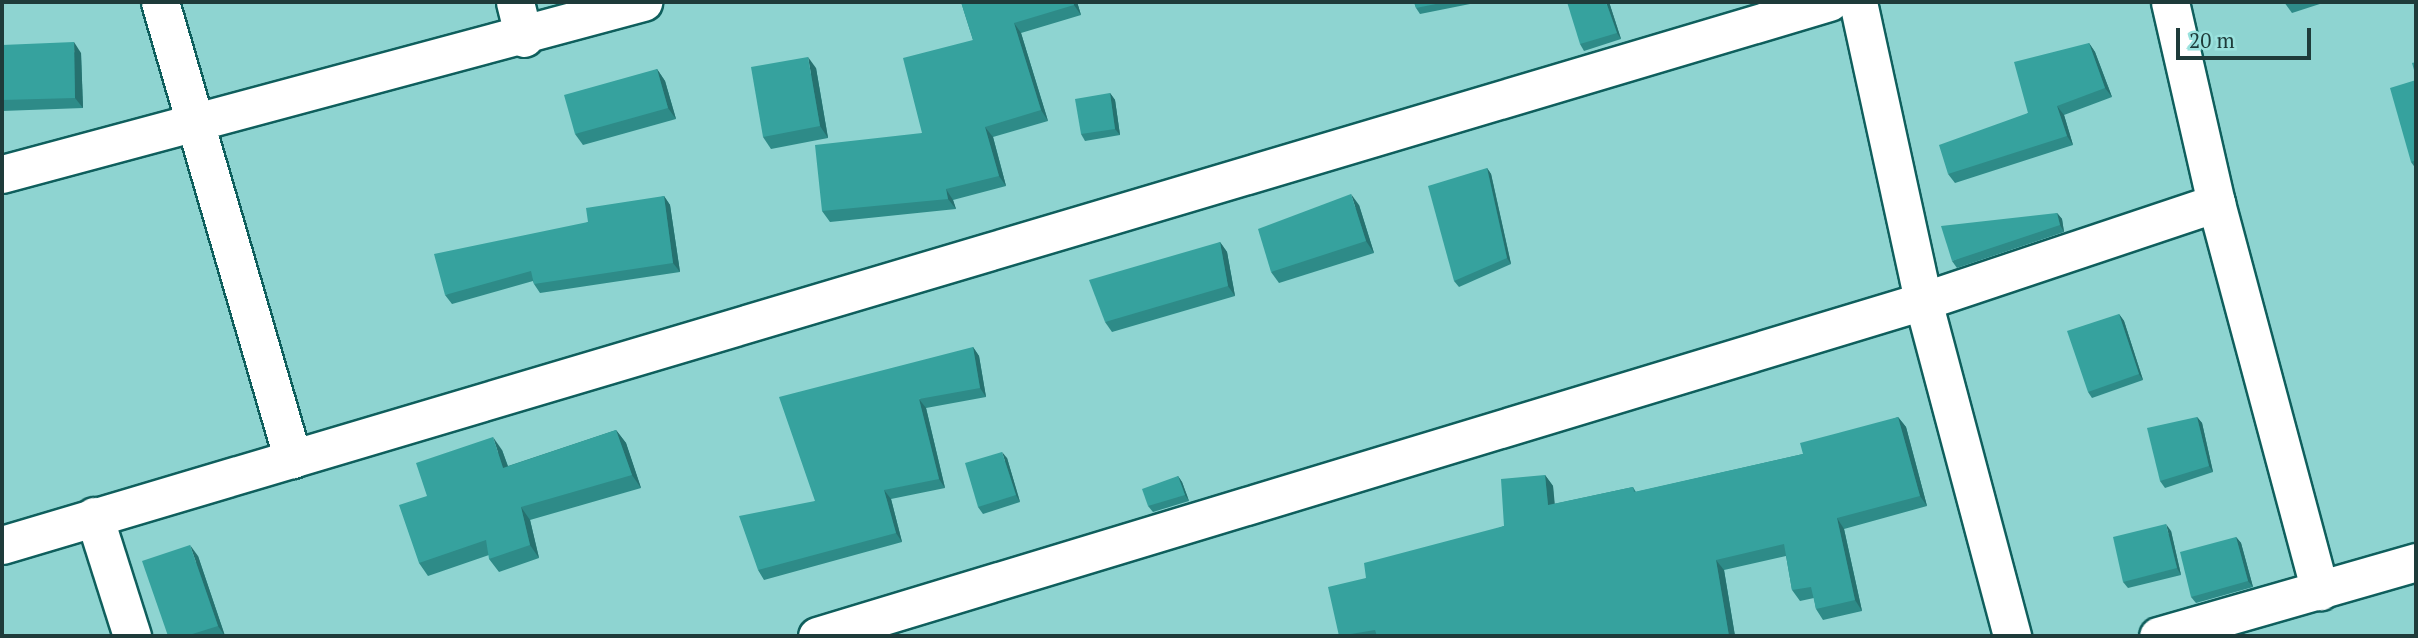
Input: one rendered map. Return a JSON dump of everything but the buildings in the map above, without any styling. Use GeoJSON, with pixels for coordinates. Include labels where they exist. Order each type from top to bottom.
{"type":"FeatureCollection","features":[{"type":"Feature","properties":{"kind":"street"},"geometry":{"type":"LineString","coordinates":[[160,2],[293,458]]}},
{"type":"Feature","properties":{"kind":"street"},"geometry":{"type":"LineString","coordinates":[[515,2],[524,38]]}},
{"type":"Feature","properties":{"kind":"street"},"geometry":{"type":"LineString","coordinates":[[2,174],[192,119],[524,38],[643,2]]}},
{"type":"Feature","properties":{"kind":"street"},"geometry":{"type":"LineString","coordinates":[[2,545],[1829,2]]}},
{"type":"Feature","properties":{"kind":"street"},"geometry":{"type":"LineString","coordinates":[[1857,2],[1923,301],[2012,636]]}},
{"type":"Feature","properties":{"kind":"street"},"geometry":{"type":"LineString","coordinates":[[2170,2],[2216,203],[2320,591]]}},
{"type":"Feature","properties":{"kind":"street"},"geometry":{"type":"LineString","coordinates":[[817,636],[1923,301],[2216,203]]}},
{"type":"Feature","properties":{"kind":"street"},"geometry":{"type":"LineString","coordinates":[[94,516],[132,636]]}},
{"type":"Feature","properties":{"kind":"street"},"geometry":{"type":"LineString","coordinates":[[2158,636],[2416,562]]}}]}
